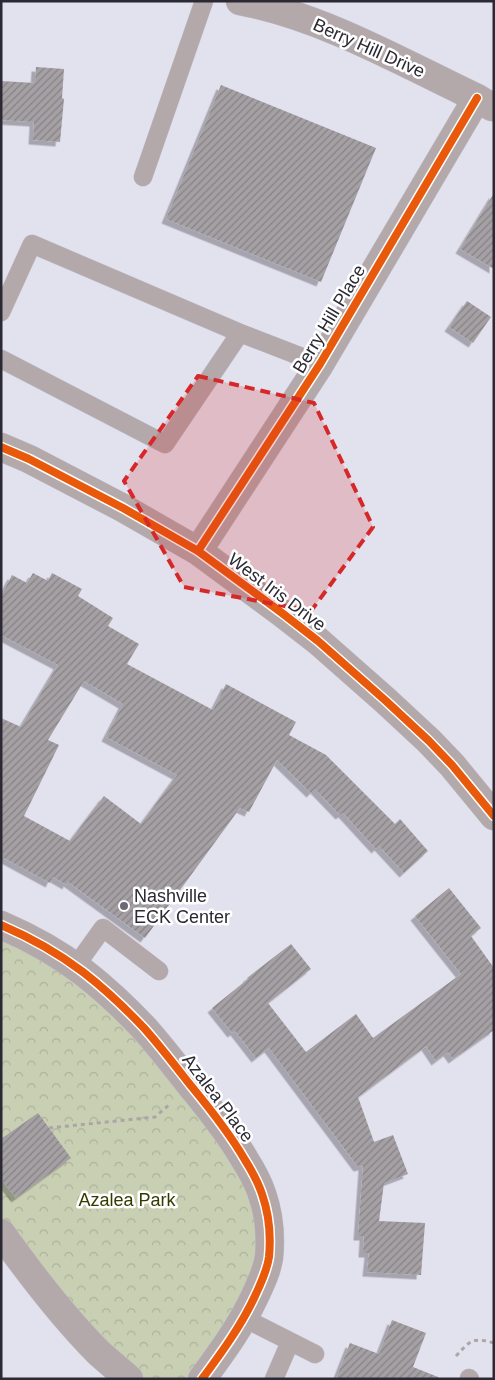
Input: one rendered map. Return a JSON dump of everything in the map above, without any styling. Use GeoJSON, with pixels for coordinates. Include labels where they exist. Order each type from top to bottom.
{"type":"FeatureCollection","features":[{"type":"Feature","properties":{"kind":"street","name":"Berry Hill Drive"},"geometry":{"type":"LineString","coordinates":[[240,1],[330,28],[486,103]]}},
{"type":"Feature","properties":{"kind":"street","name":"Berry Hill Place"},"geometry":{"type":"LineString","coordinates":[[198,552],[486,103]]}},
{"type":"Feature","properties":{"kind":"street","name":"West Iris Drive"},"geometry":{"type":"LineString","coordinates":[[1,447],[29,459],[122,508],[198,552],[282,612],[386,701],[429,741],[452,765],[494,816]]}},
{"type":"Feature","properties":{"kind":"street","name":"Azalea Place"},"geometry":{"type":"LineString","coordinates":[[1,925],[24,936],[82,972],[145,1029],[232,1137],[262,1192],[269,1225],[269,1256],[266,1270],[244,1318],[202,1379]]}},
{"type":"Feature","properties":{"kind":"street"},"geometry":{"type":"LineString","coordinates":[[1,1233],[25,1267],[67,1318],[100,1354],[129,1379]]}},
{"type":"Feature","properties":{"kind":"lane"},"geometry":{"type":"LineString","coordinates":[[144,177],[204,1]]}},
{"type":"Feature","properties":{"kind":"lane"},"geometry":{"type":"LineString","coordinates":[[1,312],[32,244],[240,333],[320,364]]}},
{"type":"Feature","properties":{"kind":"lane"},"geometry":{"type":"LineString","coordinates":[[1,358],[165,444],[240,333]]}},
{"type":"Feature","properties":{"kind":"lane"},"geometry":{"type":"LineString","coordinates":[[75,967],[103,928],[159,971]]}},
{"type":"Feature","properties":{"kind":"lane"},"geometry":{"type":"LineString","coordinates":[[244,1318],[315,1354]]}},
{"type":"Feature","properties":{"kind":"lane"},"geometry":{"type":"LineString","coordinates":[[274,1379],[290,1342]]}},
{"type":"Feature","properties":{"kind":"path"},"geometry":{"type":"LineString","coordinates":[[50,1128],[155,1117],[170,1104]]}},
{"type":"Feature","properties":{"kind":"highlighted area"},"geometry":{"type":"Polygon","coordinates":[[[198,376],[314,403],[373,527],[311,611],[184,587],[124,481],[198,376]]]}},
{"type":"Feature","properties":{"kind":"green space","name":"Azalea Park"},"geometry":{"type":"Polygon","coordinates":[[[1,925],[53,952],[207,1105],[270,1240],[203,1379],[129,1379],[1,1233],[1,925]]]}},
{"type":"Feature","properties":{"kind":"building"},"geometry":{"type":"Polygon","coordinates":[[[36,67],[64,69],[62,98],[64,99],[60,142],[33,140],[34,122],[1,120],[1,81],[35,83],[36,67]]]}},
{"type":"Feature","properties":{"kind":"building"},"geometry":{"type":"Polygon","coordinates":[[[221,85],[376,148],[321,282],[166,219],[221,85]]]}},
{"type":"Feature","properties":{"kind":"building"},"geometry":{"type":"Polygon","coordinates":[[[494,193],[494,269],[460,249],[494,193]]]}},
{"type":"Feature","properties":{"kind":"building"},"geometry":{"type":"Polygon","coordinates":[[[467,301],[491,317],[473,343],[449,327],[467,301]]]}},
{"type":"Feature","properties":{"kind":"building"},"geometry":{"type":"Polygon","coordinates":[[[33,573],[48,581],[52,573],[82,589],[78,596],[113,618],[108,626],[139,644],[127,664],[213,710],[226,684],[296,722],[289,735],[326,755],[395,824],[400,819],[428,851],[404,873],[379,846],[376,849],[343,813],[340,815],[315,789],[311,793],[277,760],[249,812],[240,808],[145,938],[68,882],[67,885],[53,877],[50,883],[4,858],[1,863],[1,718],[21,727],[58,665],[1,635],[1,596],[12,575],[27,583],[33,573]],[[84,681],[48,740],[59,745],[24,816],[70,841],[104,796],[141,824],[177,775],[106,737],[123,704],[84,681]]]}},
{"type":"Feature","properties":{"kind":"building"},"geometry":{"type":"Polygon","coordinates":[[[449,888],[481,928],[471,936],[494,968],[494,1030],[453,1059],[448,1052],[436,1061],[426,1046],[358,1097],[374,1142],[393,1135],[408,1174],[384,1183],[379,1221],[425,1223],[421,1275],[367,1272],[369,1253],[363,1253],[364,1236],[358,1236],[363,1166],[358,1167],[269,1048],[256,1058],[235,1031],[232,1033],[212,1008],[291,944],[311,969],[268,1003],[306,1052],[356,1014],[373,1038],[461,974],[415,916],[449,888]]]}},
{"type":"Feature","properties":{"kind":"building"},"geometry":{"type":"Polygon","coordinates":[[[38,1113],[71,1158],[16,1198],[1,1179],[1,1139],[38,1113]]]}},
{"type":"Feature","properties":{"kind":"building"},"geometry":{"type":"Polygon","coordinates":[[[392,1320],[426,1333],[413,1367],[438,1377],[438,1379],[336,1379],[350,1343],[379,1354],[392,1320]]]}},
{"type":"Feature","properties":{"kind":"cycle path"},"geometry":{"type":"LineString","coordinates":[[198,551],[320,364],[477,98]]}},
{"type":"Feature","properties":{"kind":"cycle path"},"geometry":{"type":"LineString","coordinates":[[1,447],[29,459],[123,508],[198,551],[282,613],[318,641],[429,741],[452,765],[494,816]]}},
{"type":"Feature","properties":{"kind":"cycle path"},"geometry":{"type":"LineString","coordinates":[[1,925],[64,958],[91,978],[144,1028],[220,1122],[259,1185],[270,1233],[267,1267],[244,1318],[202,1379]]}},
{"type":"Feature","properties":{"kind":"place","name":"Nashville ECK Center"},"geometry":{"type":"Point","coordinates":[124,906]}}]}
